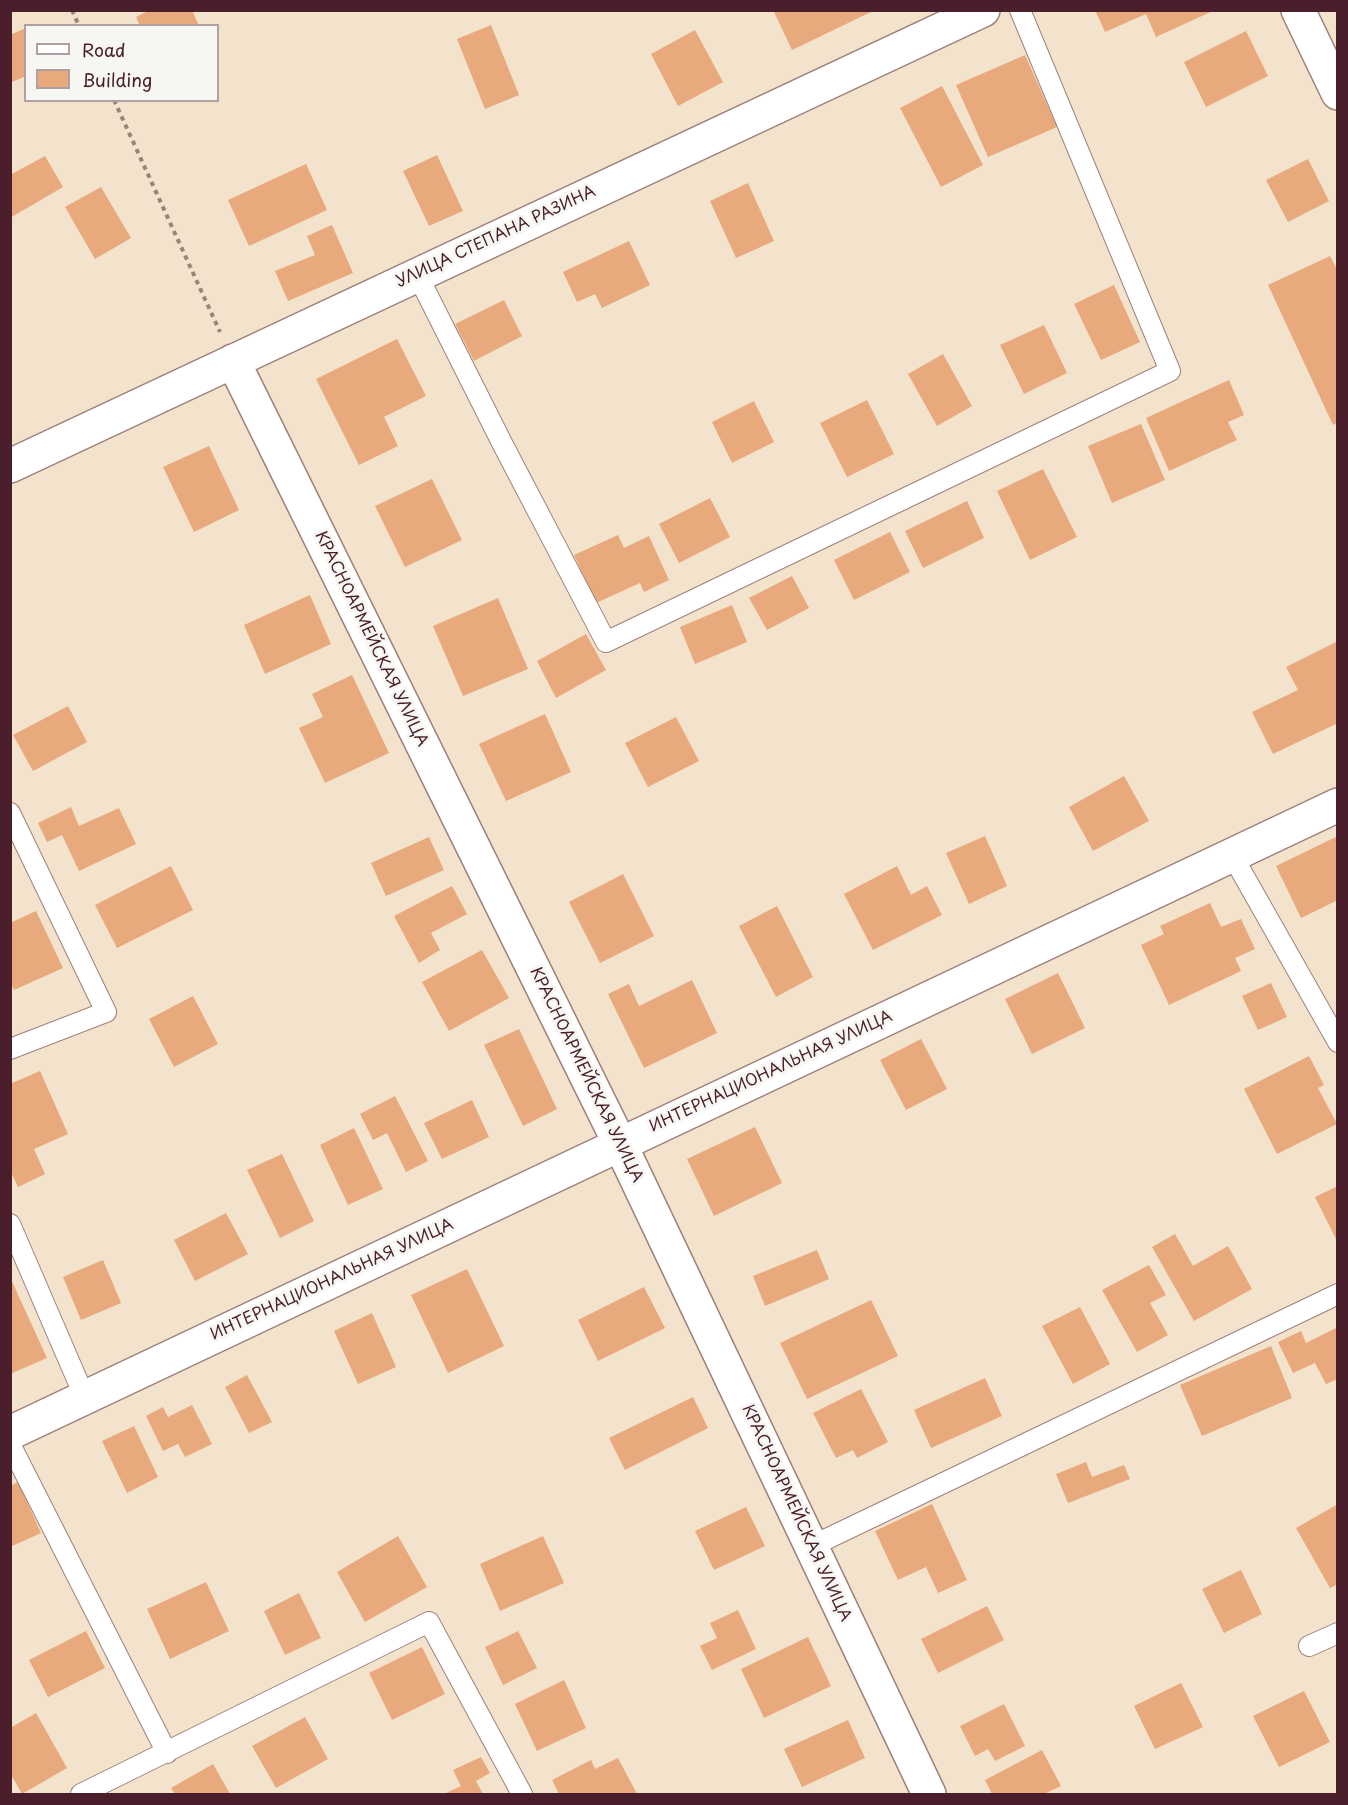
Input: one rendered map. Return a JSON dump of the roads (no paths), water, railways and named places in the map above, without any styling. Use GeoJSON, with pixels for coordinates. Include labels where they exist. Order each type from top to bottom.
{"type":"FeatureCollection","features":[{"type":"Feature","properties":{"kind":"street","name":"УЛИЦА СТЕПАНА РАЗИНА"},"geometry":{"type":"LineString","coordinates":[[10,466],[983,10]]}},
{"type":"Feature","properties":{"kind":"street"},"geometry":{"type":"LineString","coordinates":[[1298,10],[1338,93]]}},
{"type":"Feature","properties":{"kind":"street","name":"КРАСНОАРМЕЙСКАЯ УЛИЦА"},"geometry":{"type":"LineString","coordinates":[[233,361],[620,1144],[929,1794]]}},
{"type":"Feature","properties":{"kind":"street","name":"ИНТЕРНАЦИОНАЛЬНАЯ УЛИЦА"},"geometry":{"type":"LineString","coordinates":[[10,1433],[1338,805]]}},
{"type":"Feature","properties":{"kind":"lane"},"geometry":{"type":"LineString","coordinates":[[417,274],[606,642],[1170,371],[1020,10]]}},
{"type":"Feature","properties":{"kind":"lane"},"geometry":{"type":"LineString","coordinates":[[10,813],[106,1011],[10,1049]]}},
{"type":"Feature","properties":{"kind":"lane"},"geometry":{"type":"LineString","coordinates":[[1232,855],[1338,1042]]}},
{"type":"Feature","properties":{"kind":"lane"},"geometry":{"type":"LineString","coordinates":[[10,1224],[85,1398]]}},
{"type":"Feature","properties":{"kind":"lane"},"geometry":{"type":"LineString","coordinates":[[812,1546],[1338,1294]]}},
{"type":"Feature","properties":{"kind":"lane"},"geometry":{"type":"LineString","coordinates":[[10,1444],[167,1753]]}},
{"type":"Feature","properties":{"kind":"lane"},"geometry":{"type":"LineString","coordinates":[[81,1794],[429,1622],[522,1794]]}},
{"type":"Feature","properties":{"kind":"lane"},"geometry":{"type":"LineString","coordinates":[[1309,1646],[1338,1633]]}}]}
